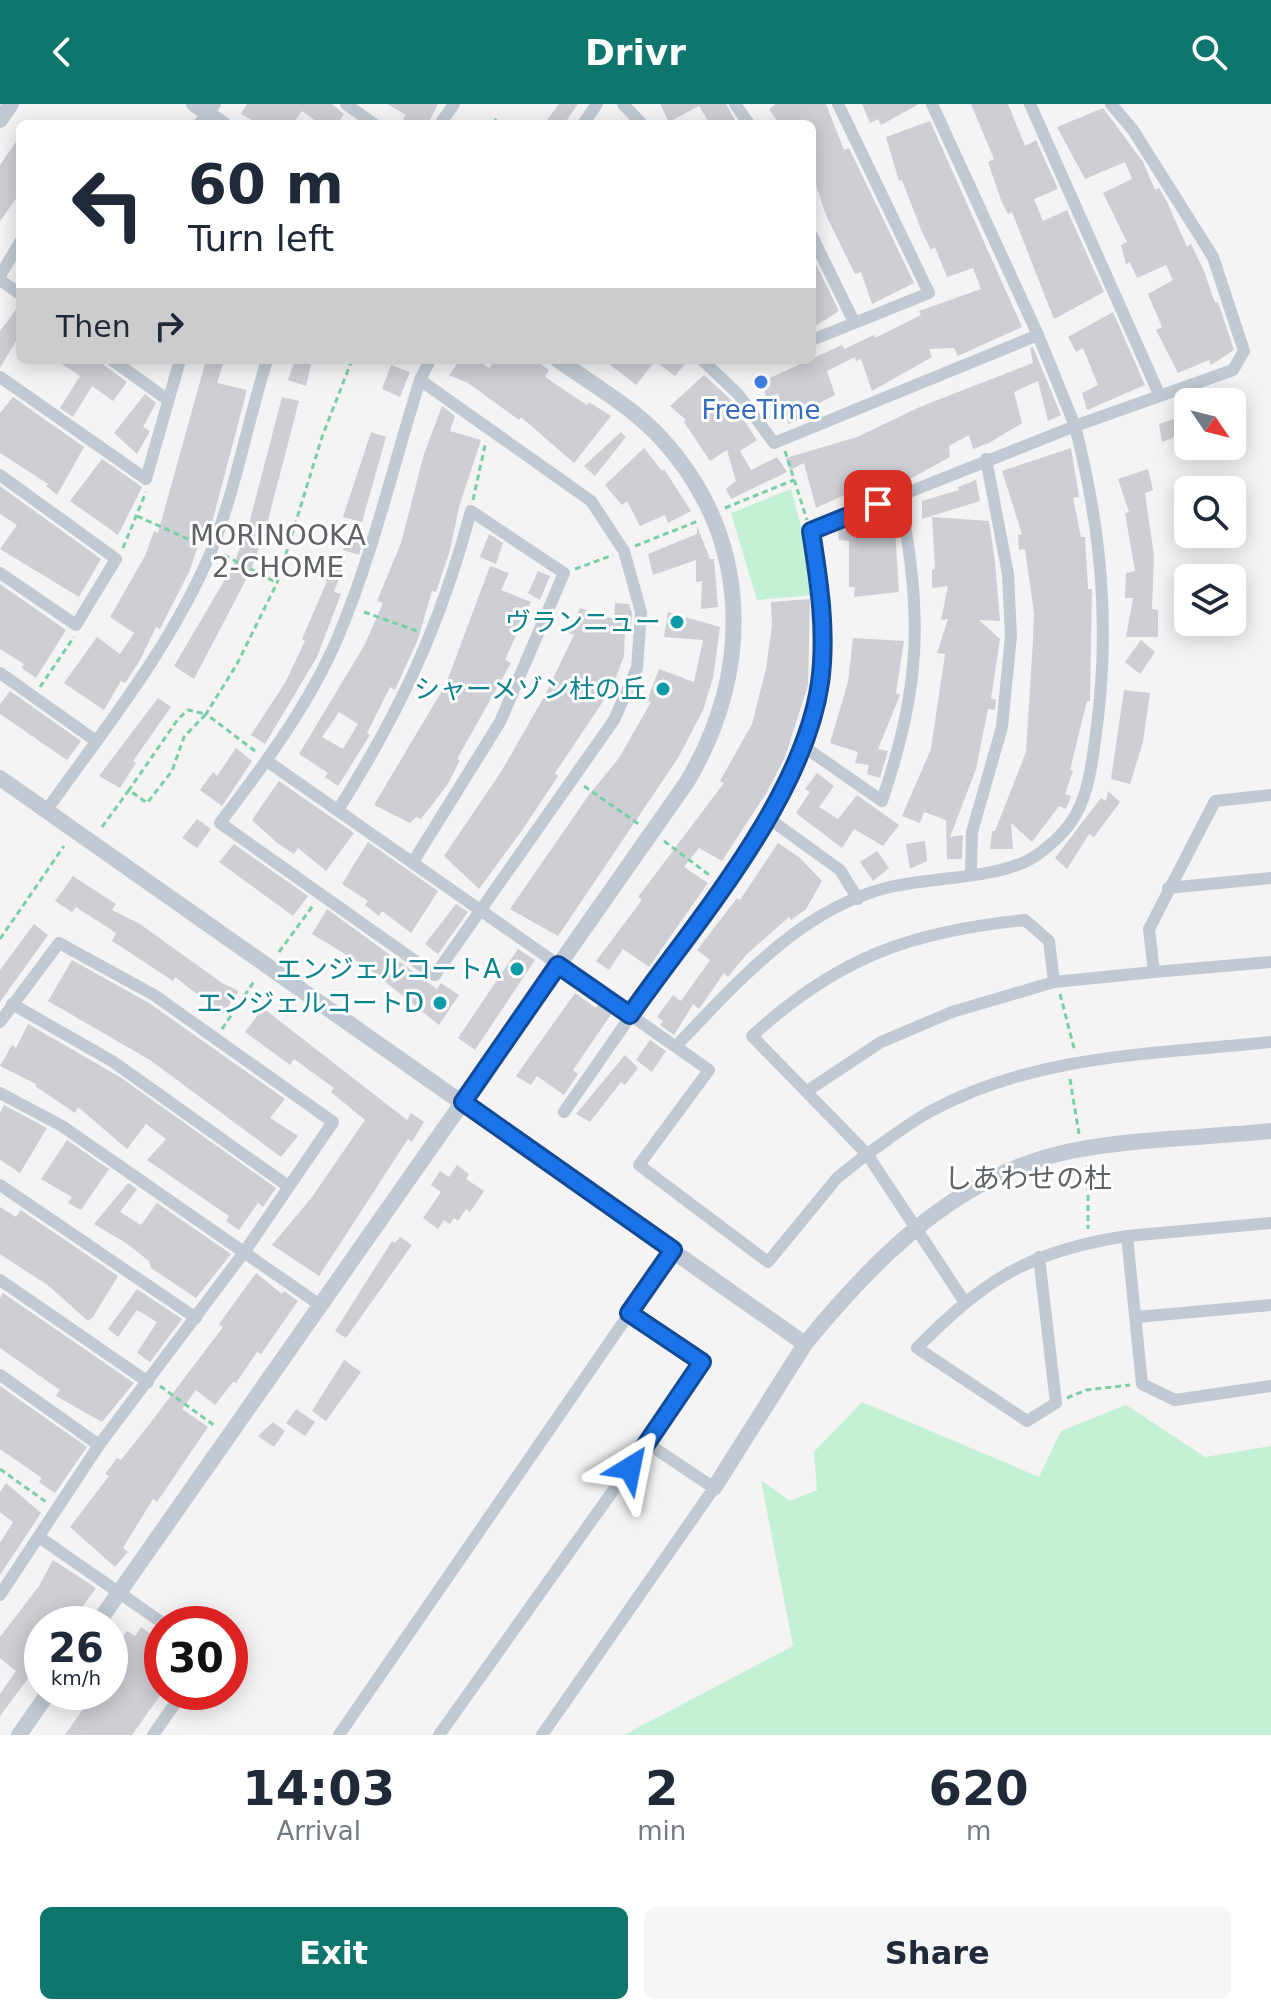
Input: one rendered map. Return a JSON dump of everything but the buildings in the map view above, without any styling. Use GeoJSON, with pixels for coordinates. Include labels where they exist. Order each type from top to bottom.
{"type":"FeatureCollection","features":[{"type":"Feature","properties":{"kind":"street"},"geometry":{"type":"LineString","coordinates":[[0,120],[11,104]]}},
{"type":"Feature","properties":{"kind":"street"},"geometry":{"type":"LineString","coordinates":[[347,104],[369,120]]}},
{"type":"Feature","properties":{"kind":"street"},"geometry":{"type":"LineString","coordinates":[[623,104],[638,120]]}},
{"type":"Feature","properties":{"kind":"street"},"geometry":{"type":"LineString","coordinates":[[816,338],[929,293],[838,104]]}},
{"type":"Feature","properties":{"kind":"street"},"geometry":{"type":"LineString","coordinates":[[676,1046],[762,959],[795,933],[885,888],[1006,869],[1032,858],[1067,827],[1083,799],[1104,665],[1105,608],[1093,495],[1075,426],[1038,335],[932,104]]}},
{"type":"Feature","properties":{"kind":"street"},"geometry":{"type":"LineString","coordinates":[[1030,104],[1159,394]]}},
{"type":"Feature","properties":{"kind":"street"},"geometry":{"type":"LineString","coordinates":[[564,1112],[768,818],[803,746],[820,683],[822,604],[811,531],[986,459],[1159,394],[1233,370],[1244,351],[1213,257],[1133,130],[1111,104]]}},
{"type":"Feature","properties":{"kind":"street"},"geometry":{"type":"LineString","coordinates":[[816,244],[854,322]]}},
{"type":"Feature","properties":{"kind":"street"},"geometry":{"type":"LineString","coordinates":[[16,249],[0,278],[16,291]]}},
{"type":"Feature","properties":{"kind":"street"},"geometry":{"type":"LineString","coordinates":[[706,364],[738,394],[774,443],[1038,335]]}},
{"type":"Feature","properties":{"kind":"street"},"geometry":{"type":"LineString","coordinates":[[118,364],[168,400]]}},
{"type":"Feature","properties":{"kind":"street"},"geometry":{"type":"LineString","coordinates":[[0,377],[146,479],[179,364]]}},
{"type":"Feature","properties":{"kind":"street"},"geometry":{"type":"LineString","coordinates":[[46,811],[163,647],[211,549],[266,364]]}},
{"type":"Feature","properties":{"kind":"street"},"geometry":{"type":"LineString","coordinates":[[420,380],[591,501],[624,551],[641,612],[637,668],[614,720],[435,975],[220,823],[267,761],[316,681],[350,607],[420,380],[428,364]]}},
{"type":"Feature","properties":{"kind":"street"},"geometry":{"type":"LineString","coordinates":[[109,1606],[708,747],[723,708],[731,670],[735,624],[725,551],[711,514],[685,468],[632,412],[564,364]]}},
{"type":"Feature","properties":{"kind":"street"},"geometry":{"type":"LineString","coordinates":[[971,873],[972,832],[1002,727],[1011,636],[1008,574],[986,459]]}},
{"type":"Feature","properties":{"kind":"street"},"geometry":{"type":"LineString","coordinates":[[0,475],[116,559],[76,625],[0,573]]}},
{"type":"Feature","properties":{"kind":"street"},"geometry":{"type":"LineString","coordinates":[[803,746],[882,801],[901,746],[913,691],[917,636],[913,572],[900,495]]}},
{"type":"Feature","properties":{"kind":"street"},"geometry":{"type":"LineString","coordinates":[[338,810],[385,736],[432,636],[452,581],[471,511],[564,573],[500,722],[413,862]]}},
{"type":"Feature","properties":{"kind":"street"},"geometry":{"type":"LineString","coordinates":[[0,673],[96,741]]}},
{"type":"Feature","properties":{"kind":"street"},"geometry":{"type":"LineString","coordinates":[[267,761],[709,1070],[639,1165],[768,1262],[837,1178],[867,1154],[933,1110],[992,1084],[1072,1062],[1271,1042]]}},
{"type":"Feature","properties":{"kind":"street"},"geometry":{"type":"LineString","coordinates":[[0,778],[805,1344]]}},
{"type":"Feature","properties":{"kind":"street"},"geometry":{"type":"LineString","coordinates":[[1154,972],[1149,929],[1215,801],[1271,795]]}},
{"type":"Feature","properties":{"kind":"street"},"geometry":{"type":"LineString","coordinates":[[768,818],[840,870],[858,899]]}},
{"type":"Feature","properties":{"kind":"street"},"geometry":{"type":"LineString","coordinates":[[1168,888],[1271,878]]}},
{"type":"Feature","properties":{"kind":"street"},"geometry":{"type":"LineString","coordinates":[[964,1301],[867,1154],[752,1036],[787,1003],[854,961],[921,936],[1025,920],[1049,941],[1055,982]]}},
{"type":"Feature","properties":{"kind":"street"},"geometry":{"type":"LineString","coordinates":[[0,1022],[59,943],[154,995],[333,1122],[245,1251],[99,1445],[0,1595]]}},
{"type":"Feature","properties":{"kind":"street"},"geometry":{"type":"LineString","coordinates":[[807,1091],[881,1042],[952,1012],[1055,982],[1271,962]]}},
{"type":"Feature","properties":{"kind":"street"},"geometry":{"type":"LineString","coordinates":[[12,1004],[112,1061],[288,1186]]}},
{"type":"Feature","properties":{"kind":"street"},"geometry":{"type":"LineString","coordinates":[[0,1093],[62,1126],[320,1305]]}},
{"type":"Feature","properties":{"kind":"street"},"geometry":{"type":"LineString","coordinates":[[542,1735],[714,1488],[805,1344],[876,1262],[916,1225],[1013,1170],[1084,1149],[1271,1131]]}},
{"type":"Feature","properties":{"kind":"street"},"geometry":{"type":"LineString","coordinates":[[0,1185],[196,1318]]}},
{"type":"Feature","properties":{"kind":"street"},"geometry":{"type":"LineString","coordinates":[[1039,1257],[1056,1403],[1027,1421],[917,1348],[964,1301],[1039,1257],[1089,1242],[1271,1223]]}},
{"type":"Feature","properties":{"kind":"street"},"geometry":{"type":"LineString","coordinates":[[1127,1236],[1142,1384],[1175,1400],[1271,1386]]}},
{"type":"Feature","properties":{"kind":"street"},"geometry":{"type":"LineString","coordinates":[[339,1735],[673,1250]]}},
{"type":"Feature","properties":{"kind":"street"},"geometry":{"type":"LineString","coordinates":[[0,1280],[149,1380]]}},
{"type":"Feature","properties":{"kind":"street"},"geometry":{"type":"LineString","coordinates":[[1137,1317],[1271,1305]]}},
{"type":"Feature","properties":{"kind":"street"},"geometry":{"type":"LineString","coordinates":[[439,1735],[702,1362],[629,1313]]}},
{"type":"Feature","properties":{"kind":"street"},"geometry":{"type":"LineString","coordinates":[[0,1375],[99,1445]]}},
{"type":"Feature","properties":{"kind":"street"},"geometry":{"type":"LineString","coordinates":[[647,1443],[714,1488]]}},
{"type":"Feature","properties":{"kind":"street"},"geometry":{"type":"LineString","coordinates":[[39,1537],[144,1610]]}},
{"type":"Feature","properties":{"kind":"street"},"geometry":{"type":"LineString","coordinates":[[19,1735],[36,1710]]}},
{"type":"Feature","properties":{"kind":"street"},"geometry":{"type":"LineString","coordinates":[[153,1735],[170,1710]]}},
{"type":"Feature","properties":{"kind":"path"},"geometry":{"type":"LineString","coordinates":[[129,790],[147,803],[172,771],[184,737],[199,726],[237,664],[277,583],[322,437],[350,364]]}},
{"type":"Feature","properties":{"kind":"path"},"geometry":{"type":"LineString","coordinates":[[471,511],[489,427]]}},
{"type":"Feature","properties":{"kind":"path"},"geometry":{"type":"LineString","coordinates":[[774,443],[785,450],[811,531]]}},
{"type":"Feature","properties":{"kind":"path"},"geometry":{"type":"LineString","coordinates":[[116,559],[150,484],[146,479]]}},
{"type":"Feature","properties":{"kind":"path"},"geometry":{"type":"LineString","coordinates":[[725,508],[794,480]]}},
{"type":"Feature","properties":{"kind":"path"},"geometry":{"type":"LineString","coordinates":[[137,516],[254,568],[277,583]]}},
{"type":"Feature","properties":{"kind":"path"},"geometry":{"type":"LineString","coordinates":[[350,607],[432,636]]}},
{"type":"Feature","properties":{"kind":"path"},"geometry":{"type":"LineString","coordinates":[[34,696],[74,636],[76,625]]}},
{"type":"Feature","properties":{"kind":"path"},"geometry":{"type":"LineString","coordinates":[[102,827],[178,719],[188,710],[206,714],[267,761]]}},
{"type":"Feature","properties":{"kind":"path"},"geometry":{"type":"LineString","coordinates":[[573,778],[644,827]]}},
{"type":"Feature","properties":{"kind":"path"},"geometry":{"type":"LineString","coordinates":[[660,839],[722,884]]}},
{"type":"Feature","properties":{"kind":"path"},"geometry":{"type":"LineString","coordinates":[[0,939],[64,846]]}},
{"type":"Feature","properties":{"kind":"path"},"geometry":{"type":"LineString","coordinates":[[279,952],[321,894]]}},
{"type":"Feature","properties":{"kind":"path"},"geometry":{"type":"LineString","coordinates":[[215,1039],[255,980]]}},
{"type":"Feature","properties":{"kind":"path"},"geometry":{"type":"LineString","coordinates":[[1055,982],[1072,1062],[1084,1149],[1089,1242]]}},
{"type":"Feature","properties":{"kind":"path"},"geometry":{"type":"LineString","coordinates":[[149,1380],[219,1428]]}},
{"type":"Feature","properties":{"kind":"path"},"geometry":{"type":"LineString","coordinates":[[1056,1403],[1086,1390],[1142,1384]]}},
{"type":"Feature","properties":{"kind":"path"},"geometry":{"type":"LineString","coordinates":[[0,1469],[57,1510]]}},
{"type":"Feature","properties":{"kind":"green space"},"geometry":{"type":"Polygon","coordinates":[[[791,489],[809,556],[813,595],[757,600],[731,513],[791,489]]]}},
{"type":"Feature","properties":{"kind":"green space"},"geometry":{"type":"Polygon","coordinates":[[[862,1402],[1039,1477],[1061,1431],[1126,1405],[1205,1457],[1271,1446],[1271,1735],[624,1735],[793,1646],[761,1480],[790,1501],[817,1490],[814,1452],[862,1402]]]}},
{"type":"Feature","properties":{"kind":"place","name":"FreeTime"},"geometry":{"type":"Point","coordinates":[761,382]}},
{"type":"Feature","properties":{"kind":"place","name":"ヴランニュー"},"geometry":{"type":"Point","coordinates":[677,622]}},
{"type":"Feature","properties":{"kind":"place","name":"シャーメゾン杜の丘"},"geometry":{"type":"Point","coordinates":[663,689]}},
{"type":"Feature","properties":{"kind":"place","name":"エンジェルコートA"},"geometry":{"type":"Point","coordinates":[517,969]}},
{"type":"Feature","properties":{"kind":"place","name":"エンジェルコートD"},"geometry":{"type":"Point","coordinates":[440,1003]}},
{"type":"Feature","properties":{"kind":"district","name":"MORINOOKA 2-CHOME"},"geometry":{"type":"Point","coordinates":[278,551]}},
{"type":"Feature","properties":{"kind":"district","name":"しあわせの杜"},"geometry":{"type":"Point","coordinates":[1028,1178]}},
{"type":"Feature","properties":{"kind":"route"},"geometry":{"type":"LineString","coordinates":[[630,1468],[702,1362],[629,1313],[673,1250],[463,1102],[558,965],[630,1015],[768,818],[803,746],[820,683],[822,604],[811,531],[878,504]]}}]}
